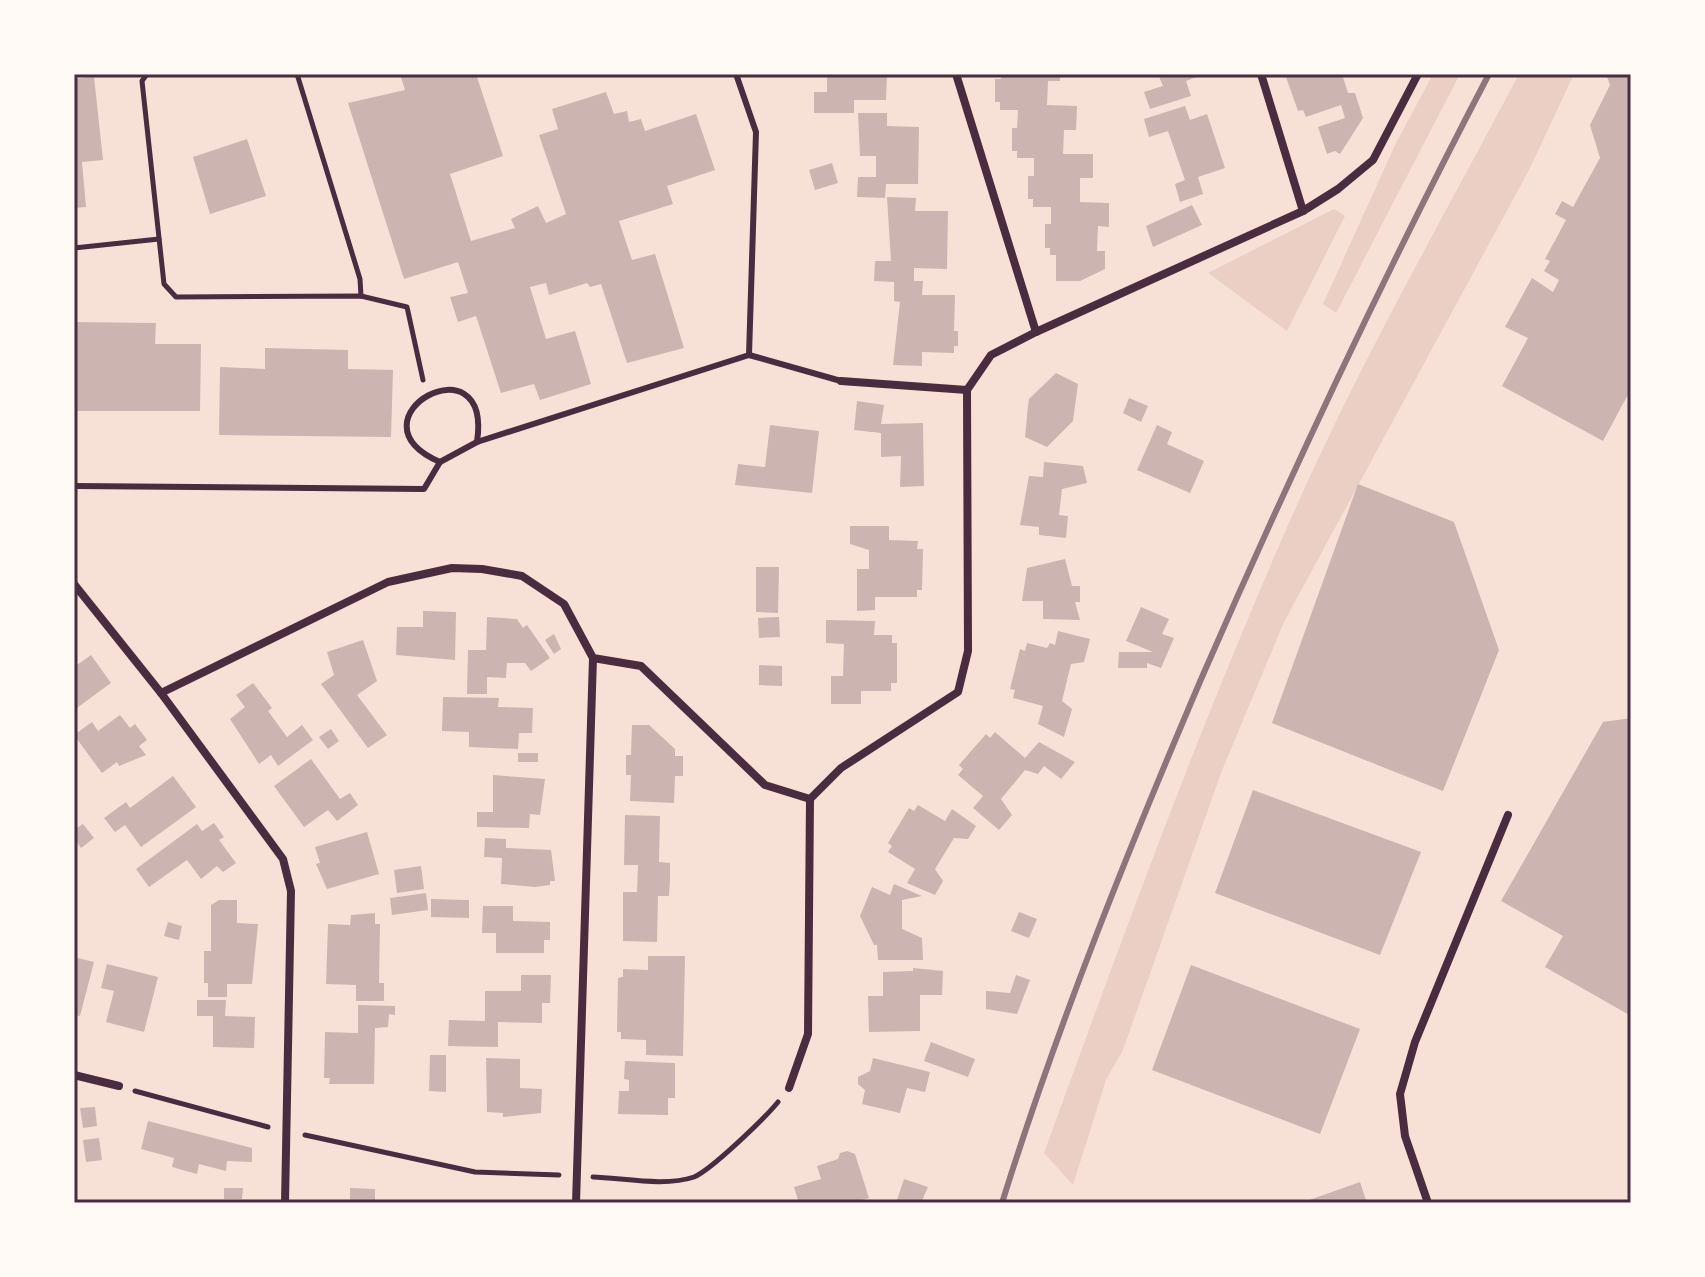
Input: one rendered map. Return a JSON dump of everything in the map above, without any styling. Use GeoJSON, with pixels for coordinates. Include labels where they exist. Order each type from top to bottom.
{"type":"FeatureCollection","features":[{"type":"Feature","properties":{"kind":"street"},"geometry":{"type":"LineString","coordinates":[[956,74],[1036,332]]}},
{"type":"Feature","properties":{"kind":"street"},"geometry":{"type":"LineString","coordinates":[[1261,74],[1303,211]]}},
{"type":"Feature","properties":{"kind":"street"},"geometry":{"type":"LineString","coordinates":[[789,1088],[808,1034],[810,799],[841,768],[958,692],[968,651],[967,390],[991,355],[1303,211],[1373,160],[1418,74]]}},
{"type":"Feature","properties":{"kind":"street"},"geometry":{"type":"LineString","coordinates":[[841,381],[967,390]]}},
{"type":"Feature","properties":{"kind":"street"},"geometry":{"type":"LineString","coordinates":[[161,693],[388,582],[452,568],[482,569],[522,576],[564,604],[593,658],[576,1203]]}},
{"type":"Feature","properties":{"kind":"street"},"geometry":{"type":"LineString","coordinates":[[74,584],[161,693],[283,859],[291,891],[285,1203]]}},
{"type":"Feature","properties":{"kind":"street"},"geometry":{"type":"LineString","coordinates":[[593,658],[641,666],[765,785],[810,799]]}},
{"type":"Feature","properties":{"kind":"street"},"geometry":{"type":"LineString","coordinates":[[1428,1203],[1405,1136],[1400,1094],[1415,1042],[1508,815]]}},
{"type":"Feature","properties":{"kind":"street"},"geometry":{"type":"LineString","coordinates":[[74,1075],[119,1086]]}},
{"type":"Feature","properties":{"kind":"lane"},"geometry":{"type":"LineString","coordinates":[[736,74],[756,132],[749,355]]}},
{"type":"Feature","properties":{"kind":"lane"},"geometry":{"type":"LineString","coordinates":[[74,486],[424,489],[440,462],[477,442],[749,355],[841,381]]}},
{"type":"Feature","properties":{"kind":"lane"},"geometry":{"type":"LineString","coordinates":[[440,462],[419,453],[408,433],[411,410],[426,393],[449,389],[470,399],[480,419],[477,442]]}},
{"type":"Feature","properties":{"kind":"path"},"geometry":{"type":"LineString","coordinates":[[147,74],[142,81],[164,284],[176,297],[361,296],[407,307],[426,393]]}},
{"type":"Feature","properties":{"kind":"path"},"geometry":{"type":"LineString","coordinates":[[297,74],[360,279],[361,296]]}},
{"type":"Feature","properties":{"kind":"path"},"geometry":{"type":"LineString","coordinates":[[74,248],[159,239]]}},
{"type":"Feature","properties":{"kind":"path"},"geometry":{"type":"LineString","coordinates":[[119,1086],[286,1131],[475,1172],[662,1180],[695,1177],[765,1118],[789,1088]]}},
{"type":"Feature","properties":{"kind":"shaded area"},"geometry":{"type":"Polygon","coordinates":[[[1433,74],[1460,74],[1336,313],[1323,304],[1395,145],[1433,74]]]}},
{"type":"Feature","properties":{"kind":"shaded area"},"geometry":{"type":"Polygon","coordinates":[[[1519,74],[1574,74],[1529,170],[1284,622],[1221,773],[1123,1050],[1106,1080],[1073,1185],[1044,1153],[1220,685],[1339,415],[1519,74]]]}},
{"type":"Feature","properties":{"kind":"shaded area"},"geometry":{"type":"Polygon","coordinates":[[[1334,209],[1345,216],[1287,331],[1208,273],[1334,209]]]}},
{"type":"Feature","properties":{"kind":"building"},"geometry":{"type":"Polygon","coordinates":[[[400,74],[476,74],[503,156],[450,174],[471,241],[515,228],[511,219],[538,206],[546,223],[566,214],[539,135],[558,129],[552,109],[606,92],[614,114],[627,111],[629,122],[641,119],[645,131],[696,114],[715,170],[667,186],[673,204],[619,221],[632,260],[655,254],[684,348],[627,363],[601,284],[590,287],[587,283],[549,295],[546,283],[530,287],[546,339],[575,331],[591,384],[540,400],[534,384],[501,393],[476,316],[458,322],[450,297],[468,293],[458,262],[404,279],[348,103],[405,90],[400,74]]]}},
{"type":"Feature","properties":{"kind":"building"},"geometry":{"type":"Polygon","coordinates":[[[827,74],[887,74],[886,100],[854,100],[854,113],[814,113],[814,92],[827,92],[827,74]]]}},
{"type":"Feature","properties":{"kind":"building"},"geometry":{"type":"Polygon","coordinates":[[[1001,74],[1060,74],[1060,81],[1048,81],[1047,105],[1077,106],[1076,130],[1064,130],[1063,154],[1093,154],[1093,178],[1080,178],[1080,202],[1109,203],[1109,227],[1098,226],[1097,251],[1105,251],[1105,269],[1080,281],[1056,281],[1056,255],[1050,255],[1050,248],[1045,248],[1045,224],[1051,224],[1051,207],[1033,207],[1033,199],[1028,199],[1028,176],[1034,176],[1034,158],[1017,158],[1017,151],[1012,151],[1012,128],[1017,128],[1018,110],[1000,110],[1000,102],[995,102],[995,79],[1001,79],[1001,74]]]}},
{"type":"Feature","properties":{"kind":"building"},"geometry":{"type":"Polygon","coordinates":[[[1158,74],[1205,74],[1186,81],[1191,96],[1150,109],[1144,92],[1163,86],[1158,74]]]}},
{"type":"Feature","properties":{"kind":"building"},"geometry":{"type":"Polygon","coordinates":[[[1285,74],[1342,74],[1348,93],[1355,93],[1363,118],[1340,154],[1335,151],[1327,154],[1318,127],[1345,118],[1341,105],[1306,117],[1303,110],[1298,111],[1285,74]]]}},
{"type":"Feature","properties":{"kind":"building"},"geometry":{"type":"Polygon","coordinates":[[[1606,74],[1631,74],[1631,389],[1603,441],[1502,386],[1528,338],[1505,327],[1532,278],[1553,292],[1559,280],[1544,271],[1550,261],[1545,259],[1566,220],[1555,214],[1562,201],[1573,207],[1600,158],[1590,125],[1610,85],[1606,74]]]}},
{"type":"Feature","properties":{"kind":"building"},"geometry":{"type":"Polygon","coordinates":[[[94,77],[103,160],[82,162],[86,207],[74,208],[74,79],[94,77]]]}},
{"type":"Feature","properties":{"kind":"building"},"geometry":{"type":"Polygon","coordinates":[[[1185,106],[1190,120],[1207,114],[1225,168],[1198,177],[1203,194],[1180,202],[1175,184],[1185,180],[1168,131],[1149,137],[1144,119],[1185,106]]]}},
{"type":"Feature","properties":{"kind":"building"},"geometry":{"type":"Polygon","coordinates":[[[858,113],[887,113],[887,126],[919,127],[918,184],[886,184],[885,198],[857,197],[858,177],[876,177],[876,156],[860,156],[858,113]]]}},
{"type":"Feature","properties":{"kind":"building"},"geometry":{"type":"Polygon","coordinates":[[[247,139],[266,196],[210,214],[193,157],[247,139]]]}},
{"type":"Feature","properties":{"kind":"building"},"geometry":{"type":"Polygon","coordinates":[[[832,163],[838,183],[815,190],[809,170],[832,163]]]}},
{"type":"Feature","properties":{"kind":"building"},"geometry":{"type":"Polygon","coordinates":[[[887,197],[916,198],[915,211],[948,211],[947,269],[914,268],[914,281],[923,281],[922,295],[955,295],[954,331],[958,331],[958,346],[954,346],[954,353],[922,352],[922,366],[893,365],[900,302],[894,301],[894,282],[874,281],[875,261],[891,261],[887,197]]]}},
{"type":"Feature","properties":{"kind":"building"},"geometry":{"type":"Polygon","coordinates":[[[1192,205],[1202,225],[1153,247],[1146,226],[1192,205]]]}},
{"type":"Feature","properties":{"kind":"building"},"geometry":{"type":"Polygon","coordinates":[[[76,322],[156,323],[155,344],[201,344],[200,411],[74,411],[76,322]]]}},
{"type":"Feature","properties":{"kind":"building"},"geometry":{"type":"Polygon","coordinates":[[[265,348],[348,350],[348,369],[393,370],[391,437],[219,435],[220,367],[265,369],[265,348]]]}},
{"type":"Feature","properties":{"kind":"building"},"geometry":{"type":"Polygon","coordinates":[[[1056,373],[1078,384],[1073,421],[1047,447],[1025,437],[1028,406],[1029,399],[1056,373]]]}},
{"type":"Feature","properties":{"kind":"building"},"geometry":{"type":"Polygon","coordinates":[[[1129,398],[1148,406],[1141,422],[1123,413],[1129,398]]]}},
{"type":"Feature","properties":{"kind":"building"},"geometry":{"type":"Polygon","coordinates":[[[857,401],[884,405],[881,424],[923,423],[924,486],[900,487],[901,456],[881,457],[881,433],[854,430],[857,401]]]}},
{"type":"Feature","properties":{"kind":"building"},"geometry":{"type":"Polygon","coordinates":[[[770,425],[819,431],[812,493],[735,485],[738,464],[765,467],[770,425]]]}},
{"type":"Feature","properties":{"kind":"building"},"geometry":{"type":"Polygon","coordinates":[[[1157,425],[1172,432],[1167,444],[1204,461],[1190,493],[1137,470],[1157,425]]]}},
{"type":"Feature","properties":{"kind":"building"},"geometry":{"type":"Polygon","coordinates":[[[1044,462],[1083,466],[1087,483],[1062,489],[1059,515],[1068,516],[1066,538],[1039,535],[1039,527],[1020,525],[1029,476],[1043,477],[1044,462]]]}},
{"type":"Feature","properties":{"kind":"building"},"geometry":{"type":"Polygon","coordinates":[[[1358,484],[1454,522],[1499,650],[1443,791],[1272,723],[1358,484]]]}},
{"type":"Feature","properties":{"kind":"building"},"geometry":{"type":"Polygon","coordinates":[[[850,526],[889,526],[889,540],[918,541],[917,549],[923,549],[922,590],[917,590],[917,597],[875,597],[875,610],[857,611],[857,569],[869,569],[869,550],[850,544],[850,526]]]}},
{"type":"Feature","properties":{"kind":"building"},"geometry":{"type":"Polygon","coordinates":[[[1065,559],[1072,586],[1080,586],[1080,602],[1075,602],[1080,620],[1043,619],[1043,601],[1022,601],[1027,568],[1065,559]]]}},
{"type":"Feature","properties":{"kind":"building"},"geometry":{"type":"Polygon","coordinates":[[[756,567],[779,567],[778,613],[756,612],[756,567]]]}},
{"type":"Feature","properties":{"kind":"building"},"geometry":{"type":"Polygon","coordinates":[[[1141,607],[1169,619],[1162,634],[1174,638],[1161,668],[1147,663],[1147,668],[1118,668],[1119,652],[1153,652],[1126,641],[1141,607]]]}},
{"type":"Feature","properties":{"kind":"building"},"geometry":{"type":"Polygon","coordinates":[[[423,611],[456,612],[455,660],[396,655],[397,627],[423,627],[423,611]]]}},
{"type":"Feature","properties":{"kind":"building"},"geometry":{"type":"Polygon","coordinates":[[[487,617],[517,619],[523,628],[527,625],[550,658],[531,671],[525,663],[507,663],[506,678],[487,677],[487,694],[467,694],[468,650],[486,650],[487,617]]]}},
{"type":"Feature","properties":{"kind":"building"},"geometry":{"type":"Polygon","coordinates":[[[779,617],[780,637],[759,638],[758,618],[779,617]]]}},
{"type":"Feature","properties":{"kind":"building"},"geometry":{"type":"Polygon","coordinates":[[[826,620],[875,621],[874,635],[892,635],[892,643],[897,643],[897,683],[891,683],[891,691],[861,691],[861,704],[831,704],[831,676],[843,676],[844,644],[826,643],[826,620]]]}},
{"type":"Feature","properties":{"kind":"building"},"geometry":{"type":"Polygon","coordinates":[[[1058,631],[1090,639],[1084,662],[1071,664],[1062,701],[1072,709],[1064,737],[1038,724],[1043,706],[1013,698],[1015,690],[1010,689],[1020,649],[1025,651],[1027,643],[1047,648],[1050,643],[1055,645],[1058,631]]]}},
{"type":"Feature","properties":{"kind":"building"},"geometry":{"type":"Polygon","coordinates":[[[554,634],[561,649],[554,654],[545,640],[554,634]]]}},
{"type":"Feature","properties":{"kind":"building"},"geometry":{"type":"Polygon","coordinates":[[[363,640],[377,681],[357,695],[387,735],[368,748],[321,684],[334,675],[327,652],[363,640]]]}},
{"type":"Feature","properties":{"kind":"building"},"geometry":{"type":"Polygon","coordinates":[[[91,655],[111,683],[74,710],[74,667],[91,655]]]}},
{"type":"Feature","properties":{"kind":"building"},"geometry":{"type":"Polygon","coordinates":[[[759,665],[782,666],[782,686],[759,685],[759,665]]]}},
{"type":"Feature","properties":{"kind":"building"},"geometry":{"type":"Polygon","coordinates":[[[253,683],[272,708],[268,711],[287,737],[302,725],[313,740],[278,766],[271,755],[259,764],[230,719],[245,707],[236,695],[253,683]]]}},
{"type":"Feature","properties":{"kind":"building"},"geometry":{"type":"Polygon","coordinates":[[[443,697],[499,698],[498,707],[533,708],[532,733],[519,733],[518,749],[469,747],[469,732],[442,731],[443,697]]]}},
{"type":"Feature","properties":{"kind":"building"},"geometry":{"type":"Polygon","coordinates":[[[120,715],[130,728],[135,724],[147,740],[139,746],[146,755],[119,766],[117,762],[102,773],[74,735],[92,722],[98,731],[120,715]]]}},
{"type":"Feature","properties":{"kind":"building"},"geometry":{"type":"Polygon","coordinates":[[[1631,718],[1631,1016],[1545,967],[1563,936],[1501,901],[1603,722],[1631,718]]]}},
{"type":"Feature","properties":{"kind":"building"},"geometry":{"type":"Polygon","coordinates":[[[632,725],[649,725],[675,749],[675,756],[683,756],[683,776],[675,776],[674,803],[630,801],[631,775],[626,775],[626,755],[631,755],[632,725]]]}},
{"type":"Feature","properties":{"kind":"building"},"geometry":{"type":"Polygon","coordinates":[[[331,729],[339,741],[328,749],[319,737],[331,729]]]}},
{"type":"Feature","properties":{"kind":"building"},"geometry":{"type":"Polygon","coordinates":[[[995,732],[1025,758],[1039,742],[1075,762],[1061,779],[1044,766],[1038,774],[1025,770],[1001,799],[1012,815],[999,830],[973,808],[983,796],[958,775],[963,769],[959,765],[986,734],[990,738],[995,732]]]}},
{"type":"Feature","properties":{"kind":"building"},"geometry":{"type":"Polygon","coordinates":[[[518,753],[538,753],[538,762],[518,762],[518,753]]]}},
{"type":"Feature","properties":{"kind":"building"},"geometry":{"type":"Polygon","coordinates":[[[311,759],[340,799],[350,793],[358,805],[337,821],[328,810],[304,827],[274,786],[311,759]]]}},
{"type":"Feature","properties":{"kind":"building"},"geometry":{"type":"Polygon","coordinates":[[[493,775],[545,779],[540,815],[530,814],[529,828],[477,827],[477,812],[493,812],[493,775]]]}},
{"type":"Feature","properties":{"kind":"building"},"geometry":{"type":"Polygon","coordinates":[[[173,776],[196,807],[141,847],[125,825],[115,832],[104,818],[126,802],[130,808],[173,776]]]}},
{"type":"Feature","properties":{"kind":"building"},"geometry":{"type":"Polygon","coordinates":[[[1253,790],[1421,852],[1380,955],[1215,893],[1253,790]]]}},
{"type":"Feature","properties":{"kind":"building"},"geometry":{"type":"Polygon","coordinates":[[[918,805],[945,821],[952,809],[976,826],[968,839],[954,838],[935,869],[943,881],[935,895],[907,883],[915,869],[888,852],[892,846],[888,843],[909,808],[914,811],[918,805]]]}},
{"type":"Feature","properties":{"kind":"building"},"geometry":{"type":"Polygon","coordinates":[[[625,815],[660,816],[659,862],[670,863],[670,879],[669,896],[658,896],[657,942],[623,941],[623,892],[637,892],[638,865],[624,865],[625,815]]]}},
{"type":"Feature","properties":{"kind":"building"},"geometry":{"type":"Polygon","coordinates":[[[214,823],[224,837],[219,840],[236,863],[223,872],[217,866],[201,879],[187,860],[149,887],[136,869],[197,824],[202,831],[214,823]]]}},
{"type":"Feature","properties":{"kind":"building"},"geometry":{"type":"Polygon","coordinates":[[[83,824],[94,838],[81,848],[74,838],[74,830],[83,824]]]}},
{"type":"Feature","properties":{"kind":"building"},"geometry":{"type":"Polygon","coordinates":[[[367,832],[379,874],[327,889],[316,864],[320,863],[315,847],[367,832]]]}},
{"type":"Feature","properties":{"kind":"building"},"geometry":{"type":"Polygon","coordinates":[[[485,838],[506,839],[506,848],[551,850],[555,881],[535,887],[501,884],[502,858],[484,857],[485,838]]]}},
{"type":"Feature","properties":{"kind":"building"},"geometry":{"type":"Polygon","coordinates":[[[421,866],[424,889],[397,893],[394,870],[421,866]]]}},
{"type":"Feature","properties":{"kind":"building"},"geometry":{"type":"Polygon","coordinates":[[[894,884],[922,896],[902,900],[902,929],[922,938],[923,960],[878,960],[877,945],[874,945],[860,916],[872,887],[890,895],[894,884]]]}},
{"type":"Feature","properties":{"kind":"building"},"geometry":{"type":"Polygon","coordinates":[[[426,893],[428,910],[392,915],[390,898],[426,893]]]}},
{"type":"Feature","properties":{"kind":"building"},"geometry":{"type":"Polygon","coordinates":[[[431,899],[469,900],[469,918],[431,917],[431,899]]]}},
{"type":"Feature","properties":{"kind":"building"},"geometry":{"type":"Polygon","coordinates":[[[219,900],[237,900],[237,923],[258,924],[252,984],[227,984],[227,997],[208,997],[208,983],[204,983],[204,951],[211,951],[211,905],[219,900]]]}},
{"type":"Feature","properties":{"kind":"building"},"geometry":{"type":"Polygon","coordinates":[[[483,906],[513,906],[513,921],[550,922],[550,940],[544,940],[544,953],[496,953],[496,933],[482,933],[483,906]]]}},
{"type":"Feature","properties":{"kind":"building"},"geometry":{"type":"Polygon","coordinates":[[[1019,912],[1037,919],[1029,938],[1011,931],[1019,912]]]}},
{"type":"Feature","properties":{"kind":"building"},"geometry":{"type":"Polygon","coordinates":[[[375,913],[375,924],[380,924],[379,983],[384,983],[384,1001],[356,1001],[356,985],[326,984],[328,924],[350,925],[351,915],[375,913]]]}},
{"type":"Feature","properties":{"kind":"building"},"geometry":{"type":"Polygon","coordinates":[[[168,922],[182,926],[179,940],[164,936],[168,922]]]}},
{"type":"Feature","properties":{"kind":"building"},"geometry":{"type":"Polygon","coordinates":[[[648,956],[685,956],[683,1056],[646,1055],[646,1040],[621,1039],[621,1032],[617,1032],[618,978],[623,977],[623,969],[648,970],[648,956]]]}},
{"type":"Feature","properties":{"kind":"building"},"geometry":{"type":"Polygon","coordinates":[[[74,957],[94,962],[80,1016],[74,1015],[74,957]]]}},
{"type":"Feature","properties":{"kind":"building"},"geometry":{"type":"Polygon","coordinates":[[[107,964],[158,977],[144,1032],[106,1022],[114,991],[101,988],[107,964]]]}},
{"type":"Feature","properties":{"kind":"building"},"geometry":{"type":"Polygon","coordinates":[[[1191,965],[1360,1029],[1320,1134],[1152,1070],[1191,965]]]}},
{"type":"Feature","properties":{"kind":"building"},"geometry":{"type":"Polygon","coordinates":[[[913,968],[943,971],[942,995],[920,995],[920,1031],[869,1032],[868,996],[883,996],[883,972],[913,971],[913,968]]]}},
{"type":"Feature","properties":{"kind":"building"},"geometry":{"type":"Polygon","coordinates":[[[521,975],[551,975],[550,1003],[542,1003],[542,1023],[498,1022],[498,1047],[448,1046],[449,1020],[485,1021],[485,991],[521,991],[521,975]]]}},
{"type":"Feature","properties":{"kind":"building"},"geometry":{"type":"Polygon","coordinates":[[[1016,975],[1030,980],[1017,1014],[986,1009],[986,991],[1010,993],[1016,975]]]}},
{"type":"Feature","properties":{"kind":"building"},"geometry":{"type":"Polygon","coordinates":[[[197,1000],[226,1000],[225,1016],[255,1017],[254,1048],[213,1047],[213,1016],[197,1016],[197,1000]]]}},
{"type":"Feature","properties":{"kind":"building"},"geometry":{"type":"Polygon","coordinates":[[[358,1005],[395,1006],[395,1015],[389,1014],[388,1027],[375,1028],[374,1084],[329,1084],[330,1078],[324,1078],[325,1032],[358,1033],[358,1005]]]}},
{"type":"Feature","properties":{"kind":"building"},"geometry":{"type":"Polygon","coordinates":[[[931,1042],[975,1059],[968,1077],[924,1061],[931,1042]]]}},
{"type":"Feature","properties":{"kind":"building"},"geometry":{"type":"Polygon","coordinates":[[[430,1055],[446,1055],[446,1092],[429,1091],[430,1055]]]}},
{"type":"Feature","properties":{"kind":"building"},"geometry":{"type":"Polygon","coordinates":[[[486,1058],[520,1059],[520,1088],[542,1089],[541,1113],[503,1117],[503,1113],[487,1112],[486,1058]]]}},
{"type":"Feature","properties":{"kind":"building"},"geometry":{"type":"Polygon","coordinates":[[[873,1058],[930,1072],[925,1092],[907,1088],[900,1113],[862,1104],[865,1090],[858,1084],[858,1077],[870,1071],[873,1058]]]}},
{"type":"Feature","properties":{"kind":"building"},"geometry":{"type":"Polygon","coordinates":[[[625,1061],[675,1063],[675,1098],[668,1098],[668,1115],[618,1114],[619,1091],[629,1091],[629,1080],[624,1079],[625,1061]]]}},
{"type":"Feature","properties":{"kind":"building"},"geometry":{"type":"Polygon","coordinates":[[[95,1107],[97,1126],[83,1128],[80,1108],[95,1107]]]}},
{"type":"Feature","properties":{"kind":"building"},"geometry":{"type":"Polygon","coordinates":[[[148,1121],[252,1148],[252,1162],[227,1161],[226,1171],[199,1164],[197,1174],[172,1167],[174,1158],[141,1149],[148,1121]]]}},
{"type":"Feature","properties":{"kind":"building"},"geometry":{"type":"Polygon","coordinates":[[[99,1138],[102,1160],[86,1162],[83,1140],[99,1138]]]}},
{"type":"Feature","properties":{"kind":"building"},"geometry":{"type":"Polygon","coordinates":[[[847,1151],[855,1154],[869,1198],[851,1203],[799,1203],[794,1187],[821,1179],[817,1166],[838,1159],[840,1153],[847,1151]]]}},
{"type":"Feature","properties":{"kind":"building"},"geometry":{"type":"Polygon","coordinates":[[[904,1179],[928,1187],[921,1203],[896,1203],[904,1179]]]}},
{"type":"Feature","properties":{"kind":"building"},"geometry":{"type":"Polygon","coordinates":[[[1360,1182],[1367,1203],[1301,1203],[1360,1182]]]}},
{"type":"Feature","properties":{"kind":"building"},"geometry":{"type":"Polygon","coordinates":[[[224,1188],[243,1188],[242,1199],[224,1199],[224,1188]]]}},
{"type":"Feature","properties":{"kind":"building"},"geometry":{"type":"Polygon","coordinates":[[[350,1188],[375,1189],[375,1203],[350,1203],[350,1188]]]}},
{"type":"Feature","properties":{"kind":"railway"},"geometry":{"type":"LineString","coordinates":[[1002,1203],[1046,1070],[1095,938],[1202,677],[1340,373],[1489,74]]}}]}
